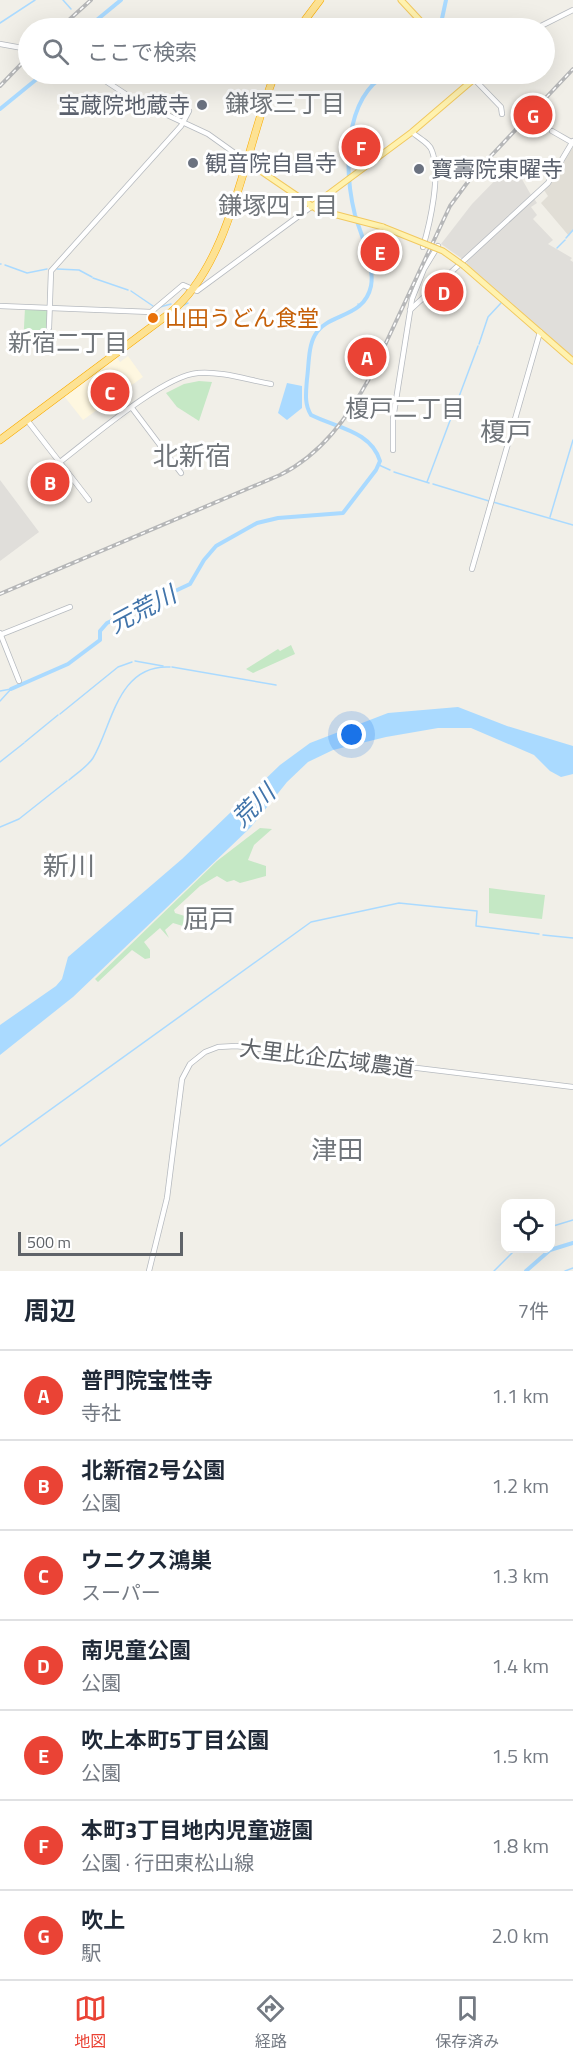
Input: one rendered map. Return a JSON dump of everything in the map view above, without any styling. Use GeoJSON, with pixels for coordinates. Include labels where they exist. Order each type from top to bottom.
{"type":"FeatureCollection","features":[{"type":"Feature","properties":{"kind":"highway"},"geometry":{"type":"LineString","coordinates":[[304,18],[318,0]]}},
{"type":"Feature","properties":{"kind":"highway"},"geometry":{"type":"LineString","coordinates":[[0,439],[170,313],[192,288],[219,241],[271,84]]}},
{"type":"Feature","properties":{"kind":"highway"},"geometry":{"type":"LineString","coordinates":[[0,439],[162,316],[192,288]]}},
{"type":"Feature","properties":{"kind":"main road"},"geometry":{"type":"LineString","coordinates":[[399,0],[416,18]]}},
{"type":"Feature","properties":{"kind":"main road"},"geometry":{"type":"LineString","coordinates":[[311,207],[412,132],[464,84]]}},
{"type":"Feature","properties":{"kind":"main road"},"geometry":{"type":"LineString","coordinates":[[245,160],[311,207],[384,227],[442,251],[463,264],[573,361]]}},
{"type":"Feature","properties":{"kind":"street"},"geometry":{"type":"LineString","coordinates":[[555,19],[573,10]]}},
{"type":"Feature","properties":{"kind":"street"},"geometry":{"type":"LineString","coordinates":[[0,44],[18,47]]}},
{"type":"Feature","properties":{"kind":"street"},"geometry":{"type":"LineString","coordinates":[[110,84],[133,99],[208,134],[245,160]]}},
{"type":"Feature","properties":{"kind":"street"},"geometry":{"type":"LineString","coordinates":[[482,84],[505,113]]}},
{"type":"Feature","properties":{"kind":"street"},"geometry":{"type":"LineString","coordinates":[[49,328],[51,271],[183,123],[189,111]]}},
{"type":"Feature","properties":{"kind":"street"},"geometry":{"type":"LineString","coordinates":[[410,310],[463,264],[548,183],[573,142],[552,131]]}},
{"type":"Feature","properties":{"kind":"street"},"geometry":{"type":"LineString","coordinates":[[412,132],[430,146],[434,162],[427,231],[423,247]]}},
{"type":"Feature","properties":{"kind":"street"},"geometry":{"type":"LineString","coordinates":[[0,306],[151,312],[183,285],[197,291],[311,207]]}},
{"type":"Feature","properties":{"kind":"street"},"geometry":{"type":"LineString","coordinates":[[393,450],[393,419],[410,310],[424,268],[438,246]]}},
{"type":"Feature","properties":{"kind":"street"},"geometry":{"type":"LineString","coordinates":[[472,568],[540,333]]}},
{"type":"Feature","properties":{"kind":"street"},"geometry":{"type":"LineString","coordinates":[[60,462],[166,384],[192,374],[208,373],[271,384]]}},
{"type":"Feature","properties":{"kind":"street"},"geometry":{"type":"LineString","coordinates":[[132,408],[181,473]]}},
{"type":"Feature","properties":{"kind":"street"},"geometry":{"type":"LineString","coordinates":[[27,420],[89,500]]}},
{"type":"Feature","properties":{"kind":"street"},"geometry":{"type":"LineString","coordinates":[[19,681],[0,634],[70,607]]}},
{"type":"Feature","properties":{"kind":"street","name":"大里比企広域農道"},"geometry":{"type":"LineString","coordinates":[[149,1271],[167,1198],[180,1084],[190,1064],[208,1051],[236,1047],[573,1087]]}},
{"type":"Feature","properties":{"kind":"shaded area"},"geometry":{"type":"Polygon","coordinates":[[[573,147],[573,230],[569,236],[541,203],[548,196],[544,190],[573,147]]]}},
{"type":"Feature","properties":{"kind":"shaded area"},"geometry":{"type":"Polygon","coordinates":[[[510,165],[515,167],[531,195],[465,258],[461,258],[441,244],[472,204],[510,165]]]}},
{"type":"Feature","properties":{"kind":"shaded area"},"geometry":{"type":"Polygon","coordinates":[[[533,197],[537,203],[531,207],[537,215],[533,219],[553,240],[548,244],[572,258],[570,260],[573,262],[573,359],[467,264],[467,260],[533,197]]]}},
{"type":"Feature","properties":{"kind":"shaded area"},"geometry":{"type":"Polygon","coordinates":[[[116,356],[120,362],[128,356],[143,377],[83,420],[64,396],[116,356]]]}},
{"type":"Feature","properties":{"kind":"shaded area"},"geometry":{"type":"Polygon","coordinates":[[[0,480],[39,532],[0,561],[0,480]]]}},
{"type":"Feature","properties":{"kind":"green space"},"geometry":{"type":"Polygon","coordinates":[[[25,308],[48,308],[47,329],[23,346],[25,308]]]}},
{"type":"Feature","properties":{"kind":"green space"},"geometry":{"type":"Polygon","coordinates":[[[199,381],[212,382],[199,421],[177,407],[166,393],[184,384],[199,381]]]}},
{"type":"Feature","properties":{"kind":"green space"},"geometry":{"type":"Polygon","coordinates":[[[291,645],[295,654],[253,673],[246,669],[278,649],[280,651],[291,645]]]}},
{"type":"Feature","properties":{"kind":"green space"},"geometry":{"type":"Polygon","coordinates":[[[260,828],[272,829],[254,845],[248,860],[266,866],[266,876],[240,883],[234,880],[227,882],[217,876],[200,886],[174,910],[175,913],[188,917],[186,927],[173,923],[165,930],[169,938],[160,928],[144,942],[150,950],[150,958],[145,959],[132,950],[98,982],[95,979],[217,861],[260,828]]]}},
{"type":"Feature","properties":{"kind":"green space"},"geometry":{"type":"Polygon","coordinates":[[[489,888],[545,895],[542,919],[489,913],[489,888]]]}},
{"type":"Feature","properties":{"kind":"water"},"geometry":{"type":"Polygon","coordinates":[[[287,383],[302,386],[302,408],[287,420],[278,413],[287,383]]]}},
{"type":"Feature","properties":{"kind":"water","name":"荒川"},"geometry":{"type":"Polygon","coordinates":[[[458,707],[507,726],[573,746],[573,774],[561,777],[550,771],[534,755],[471,728],[438,728],[386,737],[333,750],[308,762],[287,782],[251,827],[73,997],[0,1055],[0,1025],[56,986],[62,979],[68,957],[182,859],[280,765],[310,743],[388,713],[458,707]]]}},
{"type":"Feature","properties":{"kind":"waterway"},"geometry":{"type":"LineString","coordinates":[[0,23],[35,0]]}},
{"type":"Feature","properties":{"kind":"waterway"},"geometry":{"type":"LineString","coordinates":[[63,0],[71,9]]}},
{"type":"Feature","properties":{"kind":"waterway"},"geometry":{"type":"LineString","coordinates":[[99,18],[121,0]]}},
{"type":"Feature","properties":{"kind":"waterway","name":"元荒川"},"geometry":{"type":"LineString","coordinates":[[442,18],[446,0]]}},
{"type":"Feature","properties":{"kind":"waterway"},"geometry":{"type":"LineString","coordinates":[[0,109],[31,84]]}},
{"type":"Feature","properties":{"kind":"waterway","name":"元荒川"},"geometry":{"type":"LineString","coordinates":[[11,689],[68,664],[100,640],[100,631],[107,623],[190,584],[204,560],[216,546],[257,523],[278,518],[343,513],[376,470],[380,461],[376,451],[369,443],[352,432],[311,415],[306,402],[310,351],[315,335],[328,322],[354,310],[361,304],[367,297],[371,286],[369,259],[351,197],[349,157],[350,137],[355,118],[362,100],[374,84]]}},
{"type":"Feature","properties":{"kind":"waterway"},"geometry":{"type":"LineString","coordinates":[[566,238],[573,230]]}},
{"type":"Feature","properties":{"kind":"waterway"},"geometry":{"type":"LineString","coordinates":[[557,248],[565,240]]}},
{"type":"Feature","properties":{"kind":"waterway"},"geometry":{"type":"LineString","coordinates":[[5,265],[27,273],[47,269]]}},
{"type":"Feature","properties":{"kind":"waterway"},"geometry":{"type":"LineString","coordinates":[[57,269],[79,270],[92,277]]}},
{"type":"Feature","properties":{"kind":"waterway"},"geometry":{"type":"LineString","coordinates":[[93,278],[128,290]]}},
{"type":"Feature","properties":{"kind":"waterway"},"geometry":{"type":"LineString","coordinates":[[131,291],[153,306]]}},
{"type":"Feature","properties":{"kind":"waterway"},"geometry":{"type":"LineString","coordinates":[[182,306],[188,303]]}},
{"type":"Feature","properties":{"kind":"waterway"},"geometry":{"type":"LineString","coordinates":[[479,344],[488,317],[501,303]]}},
{"type":"Feature","properties":{"kind":"waterway"},"geometry":{"type":"LineString","coordinates":[[160,307],[171,304]]}},
{"type":"Feature","properties":{"kind":"waterway"},"geometry":{"type":"LineString","coordinates":[[427,482],[478,346]]}},
{"type":"Feature","properties":{"kind":"waterway"},"geometry":{"type":"LineString","coordinates":[[550,517],[573,440]]}},
{"type":"Feature","properties":{"kind":"waterway"},"geometry":{"type":"LineString","coordinates":[[379,465],[390,470]]}},
{"type":"Feature","properties":{"kind":"waterway"},"geometry":{"type":"LineString","coordinates":[[394,472],[429,483]]}},
{"type":"Feature","properties":{"kind":"waterway"},"geometry":{"type":"LineString","coordinates":[[433,484],[489,501]]}},
{"type":"Feature","properties":{"kind":"waterway"},"geometry":{"type":"LineString","coordinates":[[493,502],[573,525]]}},
{"type":"Feature","properties":{"kind":"waterway"},"geometry":{"type":"LineString","coordinates":[[135,661],[163,666]]}},
{"type":"Feature","properties":{"kind":"waterway"},"geometry":{"type":"LineString","coordinates":[[60,714],[118,667],[132,662]]}},
{"type":"Feature","properties":{"kind":"waterway"},"geometry":{"type":"LineString","coordinates":[[69,780],[93,758],[127,686],[138,676],[152,669],[170,667]]}},
{"type":"Feature","properties":{"kind":"waterway"},"geometry":{"type":"LineString","coordinates":[[172,667],[276,685]]}},
{"type":"Feature","properties":{"kind":"waterway","name":"元荒川"},"geometry":{"type":"LineString","coordinates":[[0,691],[11,689]]}},
{"type":"Feature","properties":{"kind":"waterway","name":"元荒川"},"geometry":{"type":"LineString","coordinates":[[0,701],[11,689]]}},
{"type":"Feature","properties":{"kind":"waterway"},"geometry":{"type":"LineString","coordinates":[[25,742],[58,715]]}},
{"type":"Feature","properties":{"kind":"waterway"},"geometry":{"type":"LineString","coordinates":[[0,762],[24,743]]}},
{"type":"Feature","properties":{"kind":"waterway"},"geometry":{"type":"LineString","coordinates":[[0,827],[19,819],[67,781]]}},
{"type":"Feature","properties":{"kind":"waterway"},"geometry":{"type":"LineString","coordinates":[[0,1146],[311,922],[399,903],[477,911],[476,926],[539,934]]}},
{"type":"Feature","properties":{"kind":"waterway"},"geometry":{"type":"LineString","coordinates":[[543,935],[573,938]]}},
{"type":"Feature","properties":{"kind":"waterway"},"geometry":{"type":"LineString","coordinates":[[555,1225],[573,1220]]}},
{"type":"Feature","properties":{"kind":"waterway"},"geometry":{"type":"LineString","coordinates":[[526,1271],[550,1250],[573,1243]]}},
{"type":"Feature","properties":{"kind":"waterway"},"geometry":{"type":"LineString","coordinates":[[494,1271],[512,1253]]}},
{"type":"Feature","properties":{"kind":"waterway"},"geometry":{"type":"LineString","coordinates":[[565,1271],[573,1268]]}},
{"type":"Feature","properties":{"kind":"railway"},"geometry":{"type":"LineString","coordinates":[[71,18],[91,0]]}},
{"type":"Feature","properties":{"kind":"railway"},"geometry":{"type":"LineString","coordinates":[[0,86],[18,67]]}},
{"type":"Feature","properties":{"kind":"railway"},"geometry":{"type":"LineString","coordinates":[[0,594],[280,475],[309,456],[343,420],[370,377],[450,206],[473,175],[573,69]]}},
{"type":"Feature","properties":{"kind":"place","name":"宝蔵院地蔵寺"},"geometry":{"type":"Point","coordinates":[202,105]}},
{"type":"Feature","properties":{"kind":"place","name":"吹上"},"geometry":{"type":"Point","coordinates":[533,115]}},
{"type":"Feature","properties":{"kind":"place","name":"本町3丁目地内児童遊園"},"geometry":{"type":"Point","coordinates":[361,147]}},
{"type":"Feature","properties":{"kind":"place","name":"観音院自昌寺"},"geometry":{"type":"Point","coordinates":[193,163]}},
{"type":"Feature","properties":{"kind":"place","name":"寶壽院東曜寺"},"geometry":{"type":"Point","coordinates":[419,169]}},
{"type":"Feature","properties":{"kind":"place","name":"吹上本町5丁目公園"},"geometry":{"type":"Point","coordinates":[380,252]}},
{"type":"Feature","properties":{"kind":"place","name":"南児童公園"},"geometry":{"type":"Point","coordinates":[444,292]}},
{"type":"Feature","properties":{"kind":"place","name":"山田うどん食堂"},"geometry":{"type":"Point","coordinates":[153,318]}},
{"type":"Feature","properties":{"kind":"place","name":"普門院宝性寺"},"geometry":{"type":"Point","coordinates":[367,357]}},
{"type":"Feature","properties":{"kind":"place","name":"ウニクス鴻巣"},"geometry":{"type":"Point","coordinates":[110,392]}},
{"type":"Feature","properties":{"kind":"place","name":"北新宿2号公園"},"geometry":{"type":"Point","coordinates":[50,482]}},
{"type":"Feature","properties":{"kind":"district","name":"鎌塚三丁目"},"geometry":{"type":"Point","coordinates":[285,103]}},
{"type":"Feature","properties":{"kind":"district","name":"鎌塚四丁目"},"geometry":{"type":"Point","coordinates":[278,205]}},
{"type":"Feature","properties":{"kind":"district","name":"新宿二丁目"},"geometry":{"type":"Point","coordinates":[68,342]}},
{"type":"Feature","properties":{"kind":"district","name":"榎戸二丁目"},"geometry":{"type":"Point","coordinates":[405,408]}},
{"type":"Feature","properties":{"kind":"district","name":"榎戸"},"geometry":{"type":"Point","coordinates":[506,431]}},
{"type":"Feature","properties":{"kind":"district","name":"北新宿"},"geometry":{"type":"Point","coordinates":[192,455]}},
{"type":"Feature","properties":{"kind":"district","name":"新川"},"geometry":{"type":"Point","coordinates":[69,865]}},
{"type":"Feature","properties":{"kind":"district","name":"屈戸"},"geometry":{"type":"Point","coordinates":[209,918]}},
{"type":"Feature","properties":{"kind":"district","name":"津田"},"geometry":{"type":"Point","coordinates":[337,1149]}}]}
